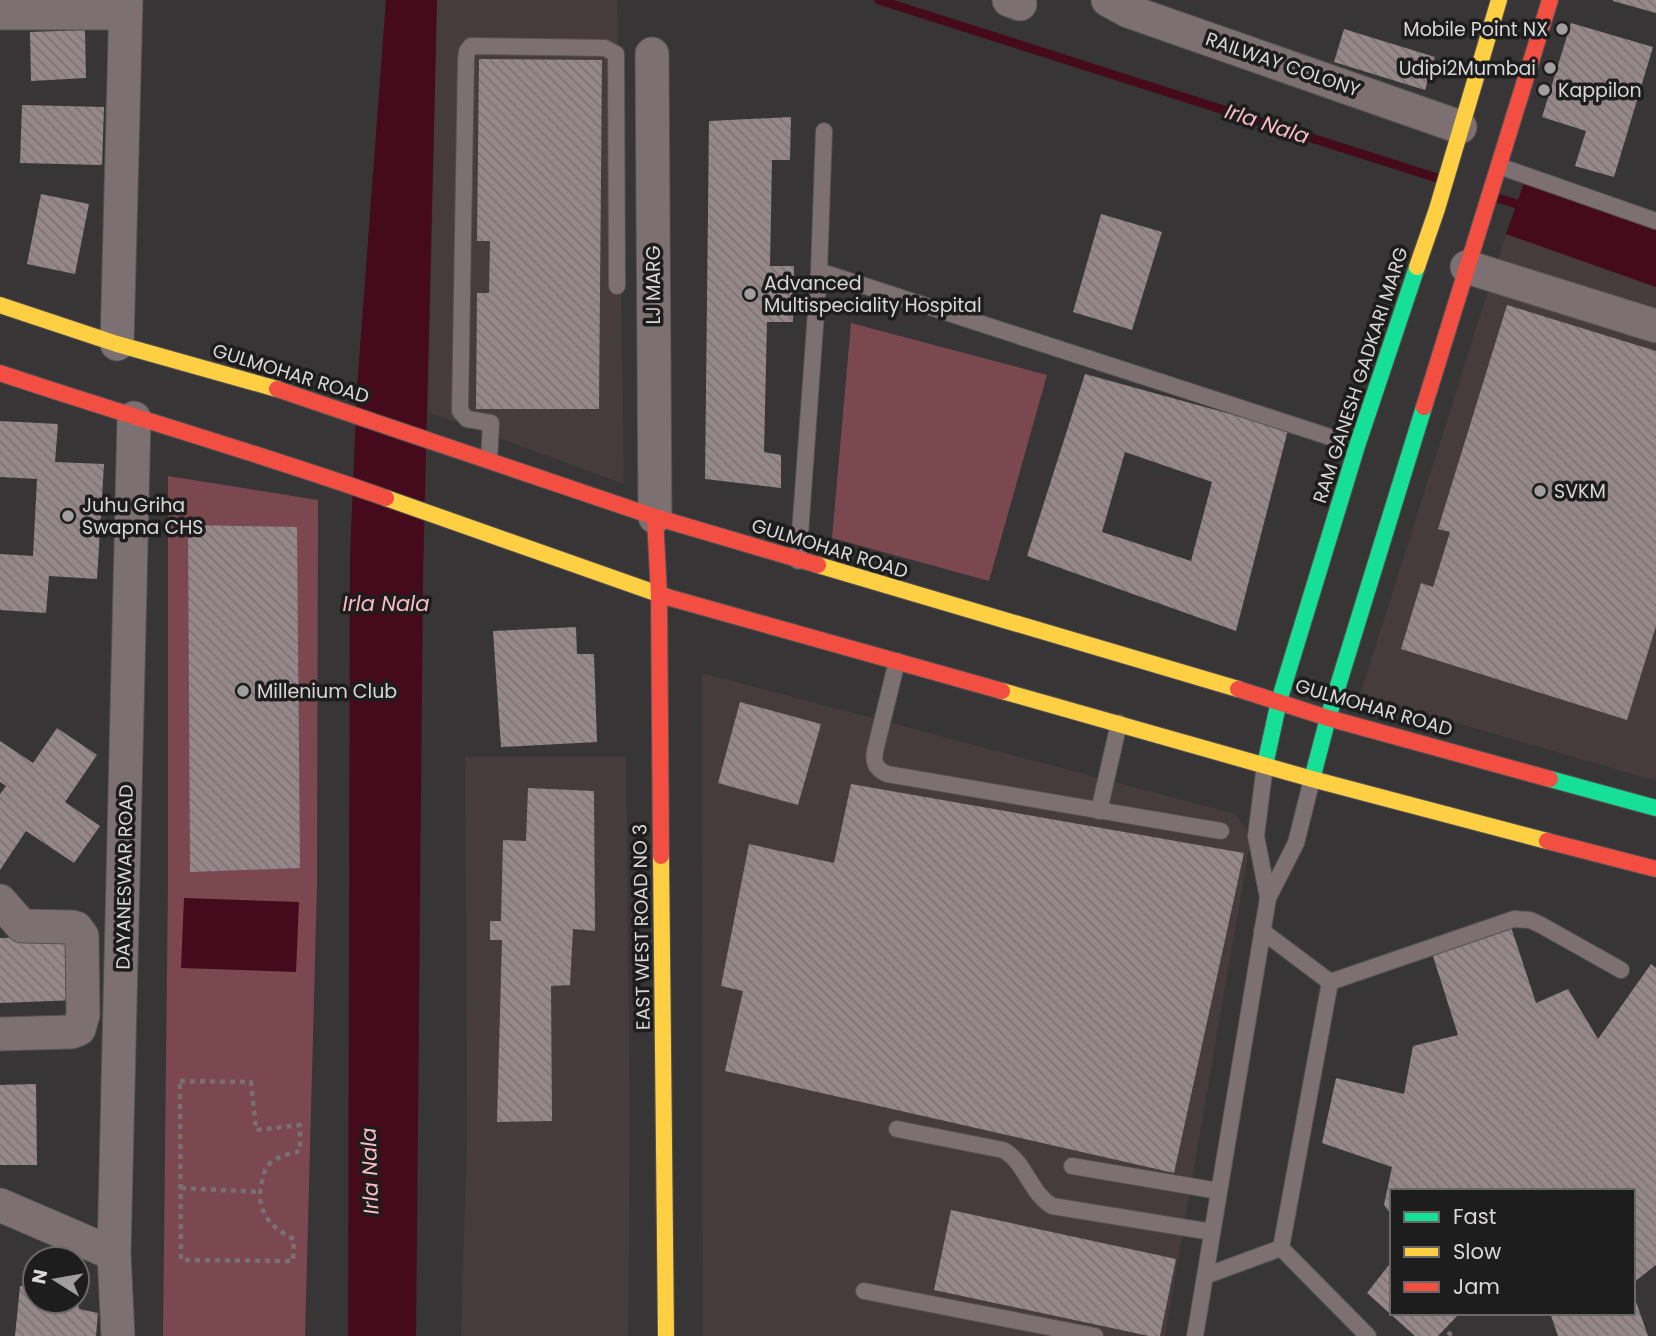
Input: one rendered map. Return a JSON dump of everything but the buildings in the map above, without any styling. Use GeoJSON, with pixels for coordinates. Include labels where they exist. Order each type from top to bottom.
{"type":"FeatureCollection","features":[{"type":"Feature","properties":{"kind":"main road","name":"RAM GANESH GADKARI MARG"},"geometry":{"type":"LineString","coordinates":[[1265,765],[1279,701],[1357,446],[1437,209],[1499,0]]}},
{"type":"Feature","properties":{"kind":"main road"},"geometry":{"type":"LineString","coordinates":[[1312,779],[1328,718],[1550,0]]}},
{"type":"Feature","properties":{"kind":"main road","name":"GULMOHAR ROAD"},"geometry":{"type":"LineString","coordinates":[[0,305],[117,344],[307,398],[655,517],[799,561],[1279,701],[1328,718],[1656,808]]}},
{"type":"Feature","properties":{"kind":"main road"},"geometry":{"type":"LineString","coordinates":[[0,373],[134,418],[307,470],[659,595],[1312,779],[1656,869]]}},
{"type":"Feature","properties":{"kind":"main road","name":"EAST WEST ROAD NO 3"},"geometry":{"type":"LineString","coordinates":[[655,517],[659,595],[666,1336]]}},
{"type":"Feature","properties":{"kind":"street","name":"RAILWAY COLONY"},"geometry":{"type":"LineString","coordinates":[[1123,4],[1457,138]]}},
{"type":"Feature","properties":{"kind":"street"},"geometry":{"type":"LineString","coordinates":[[0,13],[125,6],[117,344]]}},
{"type":"Feature","properties":{"kind":"street","name":"LJ MARG"},"geometry":{"type":"LineString","coordinates":[[652,54],[631,274],[655,517]]}},
{"type":"Feature","properties":{"kind":"street"},"geometry":{"type":"LineString","coordinates":[[1467,267],[1656,326]]}},
{"type":"Feature","properties":{"kind":"street","name":"DAYANESWAR ROAD"},"geometry":{"type":"LineString","coordinates":[[118,1336],[114,1254],[134,418]]}},
{"type":"Feature","properties":{"kind":"street"},"geometry":{"type":"LineString","coordinates":[[0,901],[22,926],[72,927],[82,936],[83,1015],[79,1029],[71,1032],[0,1034]]}},
{"type":"Feature","properties":{"kind":"street"},"geometry":{"type":"LineString","coordinates":[[0,1205],[114,1254]]}},
{"type":"Feature","properties":{"kind":"lane"},"geometry":{"type":"LineString","coordinates":[[489,460],[491,423],[467,419],[460,411],[466,59],[471,46],[605,48],[616,54],[631,274]]}},
{"type":"Feature","properties":{"kind":"lane"},"geometry":{"type":"LineString","coordinates":[[799,561],[819,271],[824,131]]}},
{"type":"Feature","properties":{"kind":"lane"},"geometry":{"type":"LineString","coordinates":[[1497,173],[1656,221]]}},
{"type":"Feature","properties":{"kind":"lane"},"geometry":{"type":"LineString","coordinates":[[819,271],[1330,437]]}},
{"type":"Feature","properties":{"kind":"lane"},"geometry":{"type":"LineString","coordinates":[[897,661],[875,751],[876,766],[880,771],[1221,831]]}},
{"type":"Feature","properties":{"kind":"lane"},"geometry":{"type":"LineString","coordinates":[[1099,811],[1119,723]]}},
{"type":"Feature","properties":{"kind":"lane"},"geometry":{"type":"LineString","coordinates":[[1265,765],[1256,836],[1268,898]]}},
{"type":"Feature","properties":{"kind":"lane"},"geometry":{"type":"LineString","coordinates":[[1195,1336],[1268,898],[1296,843],[1312,779]]}},
{"type":"Feature","properties":{"kind":"lane"},"geometry":{"type":"LineString","coordinates":[[1330,982],[1514,919],[1530,920],[1541,925],[1621,970]]}},
{"type":"Feature","properties":{"kind":"lane"},"geometry":{"type":"LineString","coordinates":[[1262,931],[1330,982]]}},
{"type":"Feature","properties":{"kind":"lane"},"geometry":{"type":"LineString","coordinates":[[1281,1248],[1330,982]]}},
{"type":"Feature","properties":{"kind":"lane"},"geometry":{"type":"LineString","coordinates":[[897,1129],[1003,1150],[1011,1154],[1037,1194],[1052,1206],[1212,1232]]}},
{"type":"Feature","properties":{"kind":"lane"},"geometry":{"type":"LineString","coordinates":[[1072,1166],[1219,1191]]}},
{"type":"Feature","properties":{"kind":"lane"},"geometry":{"type":"LineString","coordinates":[[1205,1276],[1281,1248]]}},
{"type":"Feature","properties":{"kind":"lane"},"geometry":{"type":"LineString","coordinates":[[1281,1248],[1368,1336]]}},
{"type":"Feature","properties":{"kind":"lane"},"geometry":{"type":"LineString","coordinates":[[864,1291],[1095,1336]]}},
{"type":"Feature","properties":{"kind":"path"},"geometry":{"type":"LineString","coordinates":[[180,1081],[251,1082],[256,1130],[300,1125],[300,1151],[282,1156],[266,1167],[259,1192],[259,1201],[266,1217],[284,1234],[294,1239],[293,1261],[181,1260],[180,1081]]}},
{"type":"Feature","properties":{"kind":"path"},"geometry":{"type":"LineString","coordinates":[[181,1188],[259,1192]]}},
{"type":"Feature","properties":{"kind":"shaded area"},"geometry":{"type":"Polygon","coordinates":[[[437,0],[617,0],[624,484],[428,412],[437,0]]]}},
{"type":"Feature","properties":{"kind":"shaded area","name":"SVKM"},"geometry":{"type":"Polygon","coordinates":[[[1506,234],[1656,287],[1656,781],[1360,695],[1506,234]]]}},
{"type":"Feature","properties":{"kind":"shaded area"},"geometry":{"type":"Polygon","coordinates":[[[851,323],[1047,375],[989,581],[832,538],[851,323]]]}},
{"type":"Feature","properties":{"kind":"shaded area"},"geometry":{"type":"Polygon","coordinates":[[[168,476],[318,500],[317,885],[305,1336],[163,1336],[168,882],[168,476]]]}},
{"type":"Feature","properties":{"kind":"shaded area"},"geometry":{"type":"Polygon","coordinates":[[[702,673],[1236,814],[1251,837],[1165,1336],[703,1336],[702,673]]]}},
{"type":"Feature","properties":{"kind":"shaded area"},"geometry":{"type":"Polygon","coordinates":[[[465,757],[626,757],[630,1127],[628,1336],[461,1336],[467,1135],[465,757]]]}},
{"type":"Feature","properties":{"kind":"water"},"geometry":{"type":"Polygon","coordinates":[[[386,0],[437,0],[423,575],[416,1336],[348,1336],[350,556],[357,388],[386,0]]]}},
{"type":"Feature","properties":{"kind":"water"},"geometry":{"type":"Polygon","coordinates":[[[1524,183],[1656,224],[1656,287],[1506,234],[1524,183]]]}},
{"type":"Feature","properties":{"kind":"water"},"geometry":{"type":"Polygon","coordinates":[[[184,898],[299,902],[296,972],[181,968],[184,898]]]}},
{"type":"Feature","properties":{"kind":"waterway","name":"Irla Nala"},"geometry":{"type":"LineString","coordinates":[[879,0],[1437,178]]}},
{"type":"Feature","properties":{"kind":"waterway","name":"Irla Nala"},"geometry":{"type":"LineString","coordinates":[[1497,198],[1527,207]]}},
{"type":"Feature","properties":{"kind":"traffic: fast"},"geometry":{"type":"LineString","coordinates":[[1265,765],[1279,701],[1357,446],[1417,267]]}},
{"type":"Feature","properties":{"kind":"traffic: fast"},"geometry":{"type":"LineString","coordinates":[[1312,779],[1328,718],[1424,407]]}},
{"type":"Feature","properties":{"kind":"traffic: fast"},"geometry":{"type":"LineString","coordinates":[[1550,779],[1656,808]]}},
{"type":"Feature","properties":{"kind":"traffic: slow"},"geometry":{"type":"LineString","coordinates":[[1417,267],[1499,0]]}},
{"type":"Feature","properties":{"kind":"traffic: slow"},"geometry":{"type":"LineString","coordinates":[[0,305],[117,344],[277,389]]}},
{"type":"Feature","properties":{"kind":"traffic: slow"},"geometry":{"type":"LineString","coordinates":[[386,498],[667,597]]}},
{"type":"Feature","properties":{"kind":"traffic: slow"},"geometry":{"type":"LineString","coordinates":[[818,565],[1238,689]]}},
{"type":"Feature","properties":{"kind":"traffic: slow"},"geometry":{"type":"LineString","coordinates":[[1002,691],[1312,779],[1547,841]]}},
{"type":"Feature","properties":{"kind":"traffic: slow"},"geometry":{"type":"LineString","coordinates":[[661,856],[666,1336]]}},
{"type":"Feature","properties":{"kind":"traffic: jam"},"geometry":{"type":"LineString","coordinates":[[1424,407],[1550,0]]}},
{"type":"Feature","properties":{"kind":"traffic: jam"},"geometry":{"type":"LineString","coordinates":[[0,373],[386,498]]}},
{"type":"Feature","properties":{"kind":"traffic: jam"},"geometry":{"type":"LineString","coordinates":[[277,389],[655,517],[818,565]]}},
{"type":"Feature","properties":{"kind":"traffic: jam"},"geometry":{"type":"LineString","coordinates":[[655,517],[659,595],[661,856]]}},
{"type":"Feature","properties":{"kind":"traffic: jam"},"geometry":{"type":"LineString","coordinates":[[667,597],[1002,691]]}},
{"type":"Feature","properties":{"kind":"traffic: jam"},"geometry":{"type":"LineString","coordinates":[[1238,689],[1328,718],[1550,779]]}},
{"type":"Feature","properties":{"kind":"traffic: jam"},"geometry":{"type":"LineString","coordinates":[[1547,841],[1656,869]]}},
{"type":"Feature","properties":{"kind":"place","name":"Mobile Point NX"},"geometry":{"type":"Point","coordinates":[1562,29]}},
{"type":"Feature","properties":{"kind":"place","name":"Udipi2Mumbai"},"geometry":{"type":"Point","coordinates":[1550,68]}},
{"type":"Feature","properties":{"kind":"place","name":"Kappilon"},"geometry":{"type":"Point","coordinates":[1544,90]}},
{"type":"Feature","properties":{"kind":"place","name":"Advanced Multispeciality Hospital"},"geometry":{"type":"Point","coordinates":[750,294]}},
{"type":"Feature","properties":{"kind":"place","name":"SVKM"},"geometry":{"type":"Point","coordinates":[1540,491]}},
{"type":"Feature","properties":{"kind":"place","name":"Juhu Griha Swapna CHS"},"geometry":{"type":"Point","coordinates":[68,516]}},
{"type":"Feature","properties":{"kind":"place","name":"Millenium Club"},"geometry":{"type":"Point","coordinates":[243,691]}}]}
